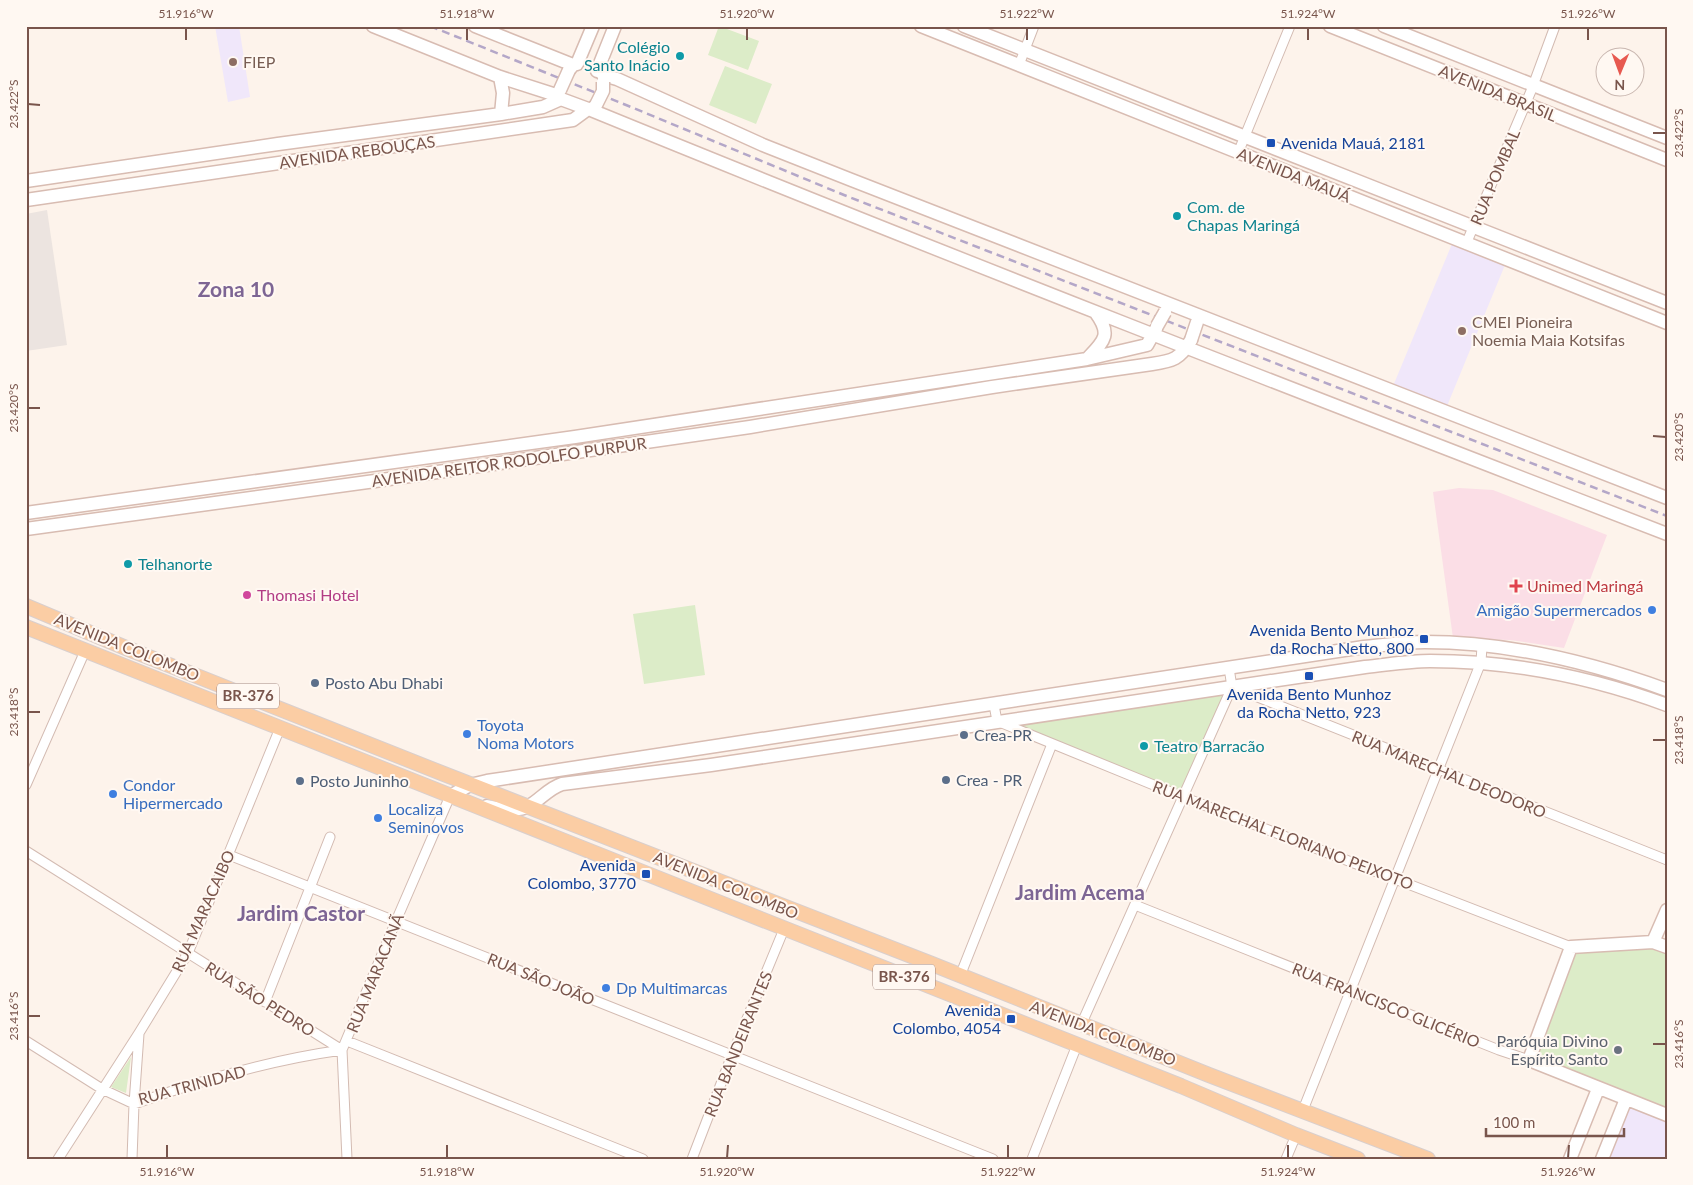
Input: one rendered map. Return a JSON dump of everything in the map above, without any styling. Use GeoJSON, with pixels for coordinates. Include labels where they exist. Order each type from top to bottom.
{"type":"FeatureCollection","features":[{"type":"Feature","properties":{"kind":"main road"},"geometry":{"type":"LineString","coordinates":[[373,26],[500,76],[560,95],[838,211],[1096,313],[1155,331],[1667,534]]}},
{"type":"Feature","properties":{"kind":"main road"},"geometry":{"type":"LineString","coordinates":[[475,26],[573,66],[601,76],[617,79],[772,148],[1171,309],[1667,498]]}},
{"type":"Feature","properties":{"kind":"main road"},"geometry":{"type":"LineString","coordinates":[[560,95],[593,26]]}},
{"type":"Feature","properties":{"kind":"main road"},"geometry":{"type":"LineString","coordinates":[[592,108],[604,91],[601,76],[615,26]]}},
{"type":"Feature","properties":{"kind":"main road","name":"AVENIDA MAUÁ"},"geometry":{"type":"LineString","coordinates":[[921,26],[1667,323]]}},
{"type":"Feature","properties":{"kind":"main road","name":"AVENIDA MAUÁ"},"geometry":{"type":"LineString","coordinates":[[964,26],[1667,303]]}},
{"type":"Feature","properties":{"kind":"main road","name":"AVENIDA BRASIL"},"geometry":{"type":"LineString","coordinates":[[1330,26],[1667,160]]}},
{"type":"Feature","properties":{"kind":"main road","name":"AVENIDA BRASIL"},"geometry":{"type":"LineString","coordinates":[[1384,26],[1667,138]]}},
{"type":"Feature","properties":{"kind":"main road"},"geometry":{"type":"LineString","coordinates":[[500,76],[503,93],[501,114]]}},
{"type":"Feature","properties":{"kind":"main road","name":"AVENIDA REBOUÇAS"},"geometry":{"type":"LineString","coordinates":[[26,182],[278,144],[501,114],[542,107],[560,95]]}},
{"type":"Feature","properties":{"kind":"main road","name":"AVENIDA REBOUÇAS"},"geometry":{"type":"LineString","coordinates":[[26,200],[573,120],[592,108]]}},
{"type":"Feature","properties":{"kind":"main road"},"geometry":{"type":"LineString","coordinates":[[278,144],[281,163]]}},
{"type":"Feature","properties":{"kind":"main road"},"geometry":{"type":"LineString","coordinates":[[86,173],[88,192]]}},
{"type":"Feature","properties":{"kind":"main road"},"geometry":{"type":"LineString","coordinates":[[1155,331],[1171,309]]}},
{"type":"Feature","properties":{"kind":"main road"},"geometry":{"type":"LineString","coordinates":[[1087,358],[1100,344],[1105,333],[1105,327],[1096,313]]}},
{"type":"Feature","properties":{"kind":"main road"},"geometry":{"type":"LineString","coordinates":[[1188,344],[1197,318]]}},
{"type":"Feature","properties":{"kind":"main road","name":"AVENIDA REITOR RODOLFO PURPUR"},"geometry":{"type":"LineString","coordinates":[[26,513],[672,423],[1087,358],[1147,345],[1155,331]]}},
{"type":"Feature","properties":{"kind":"main road","name":"AVENIDA REITOR RODOLFO PURPUR"},"geometry":{"type":"LineString","coordinates":[[26,529],[674,438],[992,387],[1165,362],[1180,356],[1188,344]]}},
{"type":"Feature","properties":{"kind":"main road"},"geometry":{"type":"LineString","coordinates":[[990,373],[992,387]]}},
{"type":"Feature","properties":{"kind":"main road"},"geometry":{"type":"LineString","coordinates":[[672,423],[674,438]]}},
{"type":"Feature","properties":{"kind":"main road"},"geometry":{"type":"LineString","coordinates":[[436,456],[439,472]]}},
{"type":"Feature","properties":{"kind":"main road"},"geometry":{"type":"LineString","coordinates":[[373,465],[375,481]]}},
{"type":"Feature","properties":{"kind":"main road"},"geometry":{"type":"LineString","coordinates":[[328,471],[331,487]]}},
{"type":"Feature","properties":{"kind":"main road"},"geometry":{"type":"LineString","coordinates":[[184,491],[186,507]]}},
{"type":"Feature","properties":{"kind":"main road"},"geometry":{"type":"LineString","coordinates":[[66,507],[69,523]]}},
{"type":"Feature","properties":{"kind":"main road","name":"AVENIDA COLOMBO"},"geometry":{"type":"LineString","coordinates":[[26,606],[470,785],[528,806],[832,927],[932,964],[1081,1025],[1428,1159]]}},
{"type":"Feature","properties":{"kind":"main road","name":"AVENIDA COLOMBO"},"geometry":{"type":"LineString","coordinates":[[26,627],[1181,1086],[1358,1159]]}},
{"type":"Feature","properties":{"kind":"main road"},"geometry":{"type":"LineString","coordinates":[[450,796],[470,785],[1364,647],[1424,642],[1509,648],[1577,662],[1667,690]]}},
{"type":"Feature","properties":{"kind":"main road"},"geometry":{"type":"LineString","coordinates":[[450,796],[503,809],[528,806],[555,786],[562,784],[724,763],[1365,667],[1428,661],[1481,662],[1572,676],[1667,705]]}},
{"type":"Feature","properties":{"kind":"main road"},"geometry":{"type":"LineString","coordinates":[[153,678],[180,678],[185,671]]}},
{"type":"Feature","properties":{"kind":"main road"},"geometry":{"type":"LineString","coordinates":[[1647,698],[1653,685]]}},
{"type":"Feature","properties":{"kind":"main road"},"geometry":{"type":"LineString","coordinates":[[722,746],[724,763]]}},
{"type":"Feature","properties":{"kind":"main road"},"geometry":{"type":"LineString","coordinates":[[615,861],[628,856],[649,854]]}},
{"type":"Feature","properties":{"kind":"main road"},"geometry":{"type":"LineString","coordinates":[[1654,942],[1667,910]]}},
{"type":"Feature","properties":{"kind":"main road"},"geometry":{"type":"LineString","coordinates":[[1529,1060],[1571,947],[1654,942],[1667,948]]}},
{"type":"Feature","properties":{"kind":"main road"},"geometry":{"type":"LineString","coordinates":[[908,978],[916,971],[932,964]]}},
{"type":"Feature","properties":{"kind":"main road","name":"RUA FRANCISCO GLICÉRIO"},"geometry":{"type":"LineString","coordinates":[[1529,1060],[1667,1115]]}},
{"type":"Feature","properties":{"kind":"main road"},"geometry":{"type":"LineString","coordinates":[[1181,1086],[1192,1068]]}},
{"type":"Feature","properties":{"kind":"main road"},"geometry":{"type":"LineString","coordinates":[[1197,1093],[1208,1074]]}},
{"type":"Feature","properties":{"kind":"main road"},"geometry":{"type":"LineString","coordinates":[[1570,1159],[1598,1089]]}},
{"type":"Feature","properties":{"kind":"main road"},"geometry":{"type":"LineString","coordinates":[[1602,1159],[1626,1099]]}},
{"type":"Feature","properties":{"kind":"street"},"geometry":{"type":"LineString","coordinates":[[1019,65],[1034,26]]}},
{"type":"Feature","properties":{"kind":"street"},"geometry":{"type":"LineString","coordinates":[[1238,153],[1290,26]]}},
{"type":"Feature","properties":{"kind":"street","name":"RUA POMBAL"},"geometry":{"type":"LineString","coordinates":[[1466,244],[1533,86],[1555,26]]}},
{"type":"Feature","properties":{"kind":"street"},"geometry":{"type":"LineString","coordinates":[[1303,1110],[1481,662],[1482,646]]}},
{"type":"Feature","properties":{"kind":"street"},"geometry":{"type":"LineString","coordinates":[[26,786],[86,651]]}},
{"type":"Feature","properties":{"kind":"street"},"geometry":{"type":"LineString","coordinates":[[1081,1025],[1232,686],[1229,668]]}},
{"type":"Feature","properties":{"kind":"street","name":"RUA MARECHAL DEODORO"},"geometry":{"type":"LineString","coordinates":[[1232,686],[1667,860]]}},
{"type":"Feature","properties":{"kind":"street"},"geometry":{"type":"LineString","coordinates":[[994,705],[997,721]]}},
{"type":"Feature","properties":{"kind":"street","name":"RUA MARECHAL FLORIANO PEIXOTO"},"geometry":{"type":"LineString","coordinates":[[997,721],[1183,797],[1571,947]]}},
{"type":"Feature","properties":{"kind":"street","name":"RUA MARACAIBO"},"geometry":{"type":"LineString","coordinates":[[58,1159],[188,953],[280,728]]}},
{"type":"Feature","properties":{"kind":"street"},"geometry":{"type":"LineString","coordinates":[[960,976],[1052,744]]}},
{"type":"Feature","properties":{"kind":"street","name":"RUA MARACANÃ"},"geometry":{"type":"LineString","coordinates":[[347,1159],[342,1050],[450,796]]}},
{"type":"Feature","properties":{"kind":"street"},"geometry":{"type":"LineString","coordinates":[[265,1002],[330,837]]}},
{"type":"Feature","properties":{"kind":"street","name":"RUA SÃO PEDRO"},"geometry":{"type":"LineString","coordinates":[[26,852],[342,1050]]}},
{"type":"Feature","properties":{"kind":"street","name":"RUA SÃO JOÃO"},"geometry":{"type":"LineString","coordinates":[[229,855],[993,1159]]}},
{"type":"Feature","properties":{"kind":"street","name":"RUA FRANCISCO GLICÉRIO"},"geometry":{"type":"LineString","coordinates":[[1135,905],[1499,1050],[1529,1060]]}},
{"type":"Feature","properties":{"kind":"street","name":"RUA BANDEIRANTES"},"geometry":{"type":"LineString","coordinates":[[692,1159],[784,929]]}},
{"type":"Feature","properties":{"kind":"street"},"geometry":{"type":"LineString","coordinates":[[132,1159],[139,1033]]}},
{"type":"Feature","properties":{"kind":"street"},"geometry":{"type":"LineString","coordinates":[[312,1054],[317,1046],[319,1036]]}},
{"type":"Feature","properties":{"kind":"street","name":"RUA TRINIDAD"},"geometry":{"type":"LineString","coordinates":[[26,1041],[102,1089],[134,1104],[222,1076],[312,1054],[342,1050]]}},
{"type":"Feature","properties":{"kind":"street"},"geometry":{"type":"LineString","coordinates":[[347,1041],[643,1159]]}},
{"type":"Feature","properties":{"kind":"street"},"geometry":{"type":"LineString","coordinates":[[1032,1159],[1077,1045]]}},
{"type":"Feature","properties":{"kind":"street"},"geometry":{"type":"LineString","coordinates":[[1286,1159],[1296,1135]]}},
{"type":"Feature","properties":{"kind":"shaded area","name":"FIEP"},"geometry":{"type":"Polygon","coordinates":[[[215,26],[239,26],[250,97],[228,102],[215,26]]]}},
{"type":"Feature","properties":{"kind":"shaded area"},"geometry":{"type":"Polygon","coordinates":[[[47,210],[67,345],[26,351],[26,214],[47,210]]]}},
{"type":"Feature","properties":{"kind":"shaded area"},"geometry":{"type":"Polygon","coordinates":[[[1454,239],[1507,260],[1445,411],[1391,391],[1454,239]]]}},
{"type":"Feature","properties":{"kind":"shaded area","name":"Unimed Maringá"},"geometry":{"type":"Polygon","coordinates":[[[1459,488],[1493,490],[1607,535],[1564,648],[1510,640],[1453,638],[1433,492],[1459,488]]]}},
{"type":"Feature","properties":{"kind":"shaded area"},"geometry":{"type":"Polygon","coordinates":[[[1626,1099],[1667,1115],[1667,1159],[1602,1159],[1626,1099]]]}},
{"type":"Feature","properties":{"kind":"green space"},"geometry":{"type":"Polygon","coordinates":[[[719,26],[759,41],[748,70],[708,55],[719,26]]]}},
{"type":"Feature","properties":{"kind":"green space"},"geometry":{"type":"Polygon","coordinates":[[[725,66],[772,84],[756,124],[709,105],[725,66]]]}},
{"type":"Feature","properties":{"kind":"green space"},"geometry":{"type":"Polygon","coordinates":[[[695,605],[705,675],[644,684],[633,614],[695,605]]]}},
{"type":"Feature","properties":{"kind":"green space"},"geometry":{"type":"Polygon","coordinates":[[[1232,687],[1183,797],[997,721],[1232,687]]]}},
{"type":"Feature","properties":{"kind":"green space"},"geometry":{"type":"Polygon","coordinates":[[[1571,947],[1667,947],[1667,1115],[1529,1060],[1571,947]]]}},
{"type":"Feature","properties":{"kind":"green space"},"geometry":{"type":"Polygon","coordinates":[[[131,1057],[126,1093],[111,1087],[131,1057]]]}},
{"type":"Feature","properties":{"kind":"railway"},"geometry":{"type":"LineString","coordinates":[[430,26],[844,195],[1667,516]]}},
{"type":"Feature","properties":{"kind":"place","name":"Colégio Santo Inácio"},"geometry":{"type":"Point","coordinates":[680,56]}},
{"type":"Feature","properties":{"kind":"place","name":"FIEP"},"geometry":{"type":"Point","coordinates":[233,62]}},
{"type":"Feature","properties":{"kind":"place","name":"Avenida Mauá, 2181"},"geometry":{"type":"Point","coordinates":[1271,143]}},
{"type":"Feature","properties":{"kind":"place","name":"Com. de Chapas Maringá"},"geometry":{"type":"Point","coordinates":[1177,216]}},
{"type":"Feature","properties":{"kind":"place","name":"CMEI Pioneira Noemia Maia Kotsifas"},"geometry":{"type":"Point","coordinates":[1462,331]}},
{"type":"Feature","properties":{"kind":"place","name":"Telhanorte"},"geometry":{"type":"Point","coordinates":[128,564]}},
{"type":"Feature","properties":{"kind":"place","name":"Unimed Maringá"},"geometry":{"type":"Point","coordinates":[1516,586]}},
{"type":"Feature","properties":{"kind":"place","name":"Thomasi Hotel"},"geometry":{"type":"Point","coordinates":[247,595]}},
{"type":"Feature","properties":{"kind":"place","name":"Amigão Supermercados"},"geometry":{"type":"Point","coordinates":[1652,610]}},
{"type":"Feature","properties":{"kind":"place","name":"Avenida Bento Munhoz da Rocha Netto, 800"},"geometry":{"type":"Point","coordinates":[1424,639]}},
{"type":"Feature","properties":{"kind":"place","name":"Avenida Bento Munhoz da Rocha Netto, 923"},"geometry":{"type":"Point","coordinates":[1309,676]}},
{"type":"Feature","properties":{"kind":"place","name":"Posto Abu Dhabi"},"geometry":{"type":"Point","coordinates":[315,683]}},
{"type":"Feature","properties":{"kind":"place","name":"Toyota Noma Motors"},"geometry":{"type":"Point","coordinates":[467,734]}},
{"type":"Feature","properties":{"kind":"place","name":"Crea-PR"},"geometry":{"type":"Point","coordinates":[964,735]}},
{"type":"Feature","properties":{"kind":"place","name":"Teatro Barracão"},"geometry":{"type":"Point","coordinates":[1144,746]}},
{"type":"Feature","properties":{"kind":"place","name":"Crea - PR"},"geometry":{"type":"Point","coordinates":[946,780]}},
{"type":"Feature","properties":{"kind":"place","name":"Posto Juninho"},"geometry":{"type":"Point","coordinates":[300,781]}},
{"type":"Feature","properties":{"kind":"place","name":"Condor Hipermercado"},"geometry":{"type":"Point","coordinates":[113,794]}},
{"type":"Feature","properties":{"kind":"place","name":"Localiza Seminovos"},"geometry":{"type":"Point","coordinates":[378,818]}},
{"type":"Feature","properties":{"kind":"place","name":"Avenida Colombo, 3770"},"geometry":{"type":"Point","coordinates":[646,874]}},
{"type":"Feature","properties":{"kind":"place","name":"Dp Multimarcas"},"geometry":{"type":"Point","coordinates":[606,988]}},
{"type":"Feature","properties":{"kind":"place","name":"Avenida Colombo, 4054"},"geometry":{"type":"Point","coordinates":[1011,1019]}},
{"type":"Feature","properties":{"kind":"place","name":"Paróquia Divino Espírito Santo"},"geometry":{"type":"Point","coordinates":[1618,1050]}},
{"type":"Feature","properties":{"kind":"district","name":"Zona 10"},"geometry":{"type":"Point","coordinates":[236,290]}},
{"type":"Feature","properties":{"kind":"district","name":"Jardim Acema"},"geometry":{"type":"Point","coordinates":[1080,893]}},
{"type":"Feature","properties":{"kind":"district","name":"Jardim Castor"},"geometry":{"type":"Point","coordinates":[301,914]}}]}
